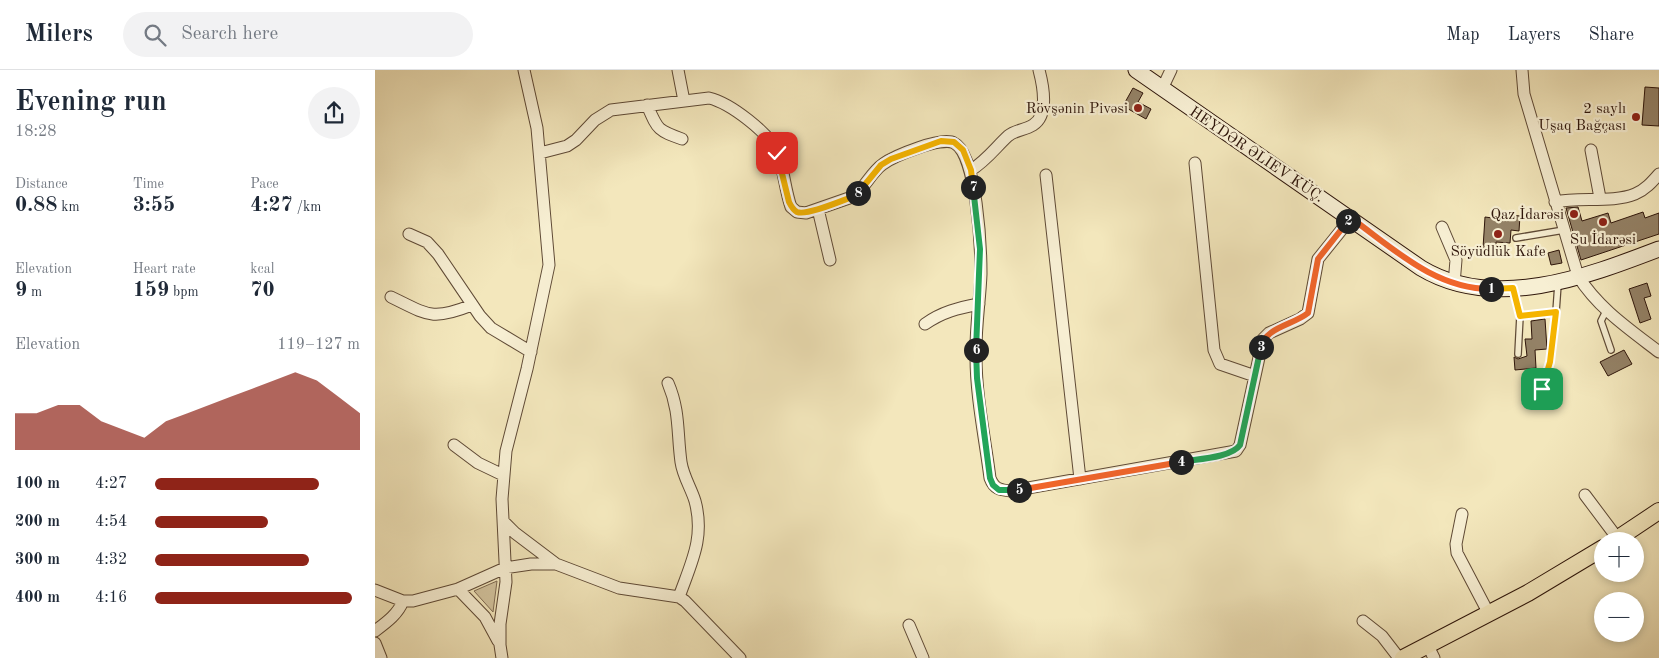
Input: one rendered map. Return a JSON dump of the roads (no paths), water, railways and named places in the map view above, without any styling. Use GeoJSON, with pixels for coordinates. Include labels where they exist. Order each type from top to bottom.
{"type":"FeatureCollection","features":[{"type":"Feature","properties":{"kind":"main road","name":"HEYDƏR ƏLIEV KÜÇ."},"geometry":{"type":"LineString","coordinates":[[1136,70],[1421,268],[1437,278],[1454,284],[1478,289],[1513,288],[1558,281],[1602,269],[1659,249]]}},
{"type":"Feature","properties":{"kind":"main road"},"geometry":{"type":"LineString","coordinates":[[1628,532],[1659,511]]}},
{"type":"Feature","properties":{"kind":"main road"},"geometry":{"type":"LineString","coordinates":[[1407,657],[1431,652],[1489,614],[1594,553]]}},
{"type":"Feature","properties":{"kind":"street"},"geometry":{"type":"LineString","coordinates":[[502,658],[500,645],[506,582],[503,475],[509,438],[531,352],[549,264],[539,153],[532,100],[525,70]]}},
{"type":"Feature","properties":{"kind":"street"},"geometry":{"type":"LineString","coordinates":[[678,70],[683,101]]}},
{"type":"Feature","properties":{"kind":"street"},"geometry":{"type":"LineString","coordinates":[[971,170],[985,160],[1010,135],[1034,124],[1042,112],[1043,99],[1039,70]]}},
{"type":"Feature","properties":{"kind":"street"},"geometry":{"type":"LineString","coordinates":[[1162,89],[1171,70]]}},
{"type":"Feature","properties":{"kind":"street"},"geometry":{"type":"LineString","coordinates":[[1522,70],[1524,94],[1577,276],[1605,311],[1659,352]]}},
{"type":"Feature","properties":{"kind":"street"},"geometry":{"type":"LineString","coordinates":[[539,153],[567,146],[576,140],[595,120],[611,110],[709,98],[721,101],[765,134],[777,153],[791,207],[797,212],[806,213],[852,197],[858,193],[881,165],[891,159],[941,141],[954,142],[963,150],[971,170],[980,249],[979,304],[975,355],[990,478],[993,485],[999,490],[1011,491],[1236,451],[1240,445],[1263,340],[1269,333],[1300,319],[1308,313],[1318,259],[1351,218]]}},
{"type":"Feature","properties":{"kind":"street"},"geometry":{"type":"LineString","coordinates":[[647,105],[656,126],[661,131],[682,139]]}},
{"type":"Feature","properties":{"kind":"street"},"geometry":{"type":"LineString","coordinates":[[1591,150],[1600,198]]}},
{"type":"Feature","properties":{"kind":"street"},"geometry":{"type":"LineString","coordinates":[[1195,163],[1214,350],[1220,364],[1255,376]]}},
{"type":"Feature","properties":{"kind":"street"},"geometry":{"type":"LineString","coordinates":[[1555,202],[1571,199],[1620,198],[1635,194],[1649,186],[1659,174]]}},
{"type":"Feature","properties":{"kind":"street"},"geometry":{"type":"LineString","coordinates":[[1047,175],[1080,479]]}},
{"type":"Feature","properties":{"kind":"street"},"geometry":{"type":"LineString","coordinates":[[818,208],[830,260]]}},
{"type":"Feature","properties":{"kind":"street"},"geometry":{"type":"LineString","coordinates":[[1443,227],[1456,260],[1454,284]]}},
{"type":"Feature","properties":{"kind":"street"},"geometry":{"type":"LineString","coordinates":[[409,234],[427,242],[438,254],[491,328],[531,352]]}},
{"type":"Feature","properties":{"kind":"street"},"geometry":{"type":"LineString","coordinates":[[391,297],[428,314],[437,316],[450,314],[473,305]]}},
{"type":"Feature","properties":{"kind":"street"},"geometry":{"type":"LineString","coordinates":[[925,324],[939,314],[953,308],[979,304]]}},
{"type":"Feature","properties":{"kind":"street"},"geometry":{"type":"LineString","coordinates":[[668,383],[678,411],[683,471],[695,500],[699,518],[699,536],[679,597]]}},
{"type":"Feature","properties":{"kind":"street"},"geometry":{"type":"LineString","coordinates":[[454,445],[478,463],[503,475]]}},
{"type":"Feature","properties":{"kind":"street"},"geometry":{"type":"LineString","coordinates":[[1585,495],[1610,532]]}},
{"type":"Feature","properties":{"kind":"street"},"geometry":{"type":"LineString","coordinates":[[1462,514],[1456,544],[1457,553],[1489,614]]}},
{"type":"Feature","properties":{"kind":"street"},"geometry":{"type":"LineString","coordinates":[[503,521],[515,533],[556,564],[619,588],[679,597],[740,658]]}},
{"type":"Feature","properties":{"kind":"street"},"geometry":{"type":"LineString","coordinates":[[375,590],[403,601],[413,601],[458,590],[505,568],[531,564],[556,564]]}},
{"type":"Feature","properties":{"kind":"street"},"geometry":{"type":"LineString","coordinates":[[458,590],[485,617],[500,645]]}},
{"type":"Feature","properties":{"kind":"street"},"geometry":{"type":"LineString","coordinates":[[375,631],[389,621],[400,609],[403,601]]}},
{"type":"Feature","properties":{"kind":"street"},"geometry":{"type":"LineString","coordinates":[[1363,621],[1407,657]]}},
{"type":"Feature","properties":{"kind":"street"},"geometry":{"type":"LineString","coordinates":[[909,625],[923,658]]}},
{"type":"Feature","properties":{"kind":"street"},"geometry":{"type":"LineString","coordinates":[[375,643],[381,658]]}},
{"type":"Feature","properties":{"kind":"lane"},"geometry":{"type":"LineString","coordinates":[[1516,238],[1564,230]]}},
{"type":"Feature","properties":{"kind":"lane"},"geometry":{"type":"LineString","coordinates":[[1542,389],[1550,362],[1558,281]]}},
{"type":"Feature","properties":{"kind":"lane"},"geometry":{"type":"LineString","coordinates":[[1513,288],[1520,316],[1518,354]]}},
{"type":"Feature","properties":{"kind":"lane"},"geometry":{"type":"LineString","coordinates":[[1605,311],[1601,321],[1611,350]]}},
{"type":"Feature","properties":{"kind":"lane"},"geometry":{"type":"LineString","coordinates":[[1520,316],[1556,312]]}},
{"type":"Feature","properties":{"kind":"place","name":"Rövşənin Pivəsi"},"geometry":{"type":"Point","coordinates":[1138,108]}},
{"type":"Feature","properties":{"kind":"place","name":"2 saylı Uşaq Bağçası"},"geometry":{"type":"Point","coordinates":[1636,117]}},
{"type":"Feature","properties":{"kind":"place","name":"Qaz İdarəsi"},"geometry":{"type":"Point","coordinates":[1574,214]}},
{"type":"Feature","properties":{"kind":"place","name":"Su İdarəsi"},"geometry":{"type":"Point","coordinates":[1603,222]}},
{"type":"Feature","properties":{"kind":"place","name":"Söyüdlük Kafe"},"geometry":{"type":"Point","coordinates":[1498,234]}}]}
